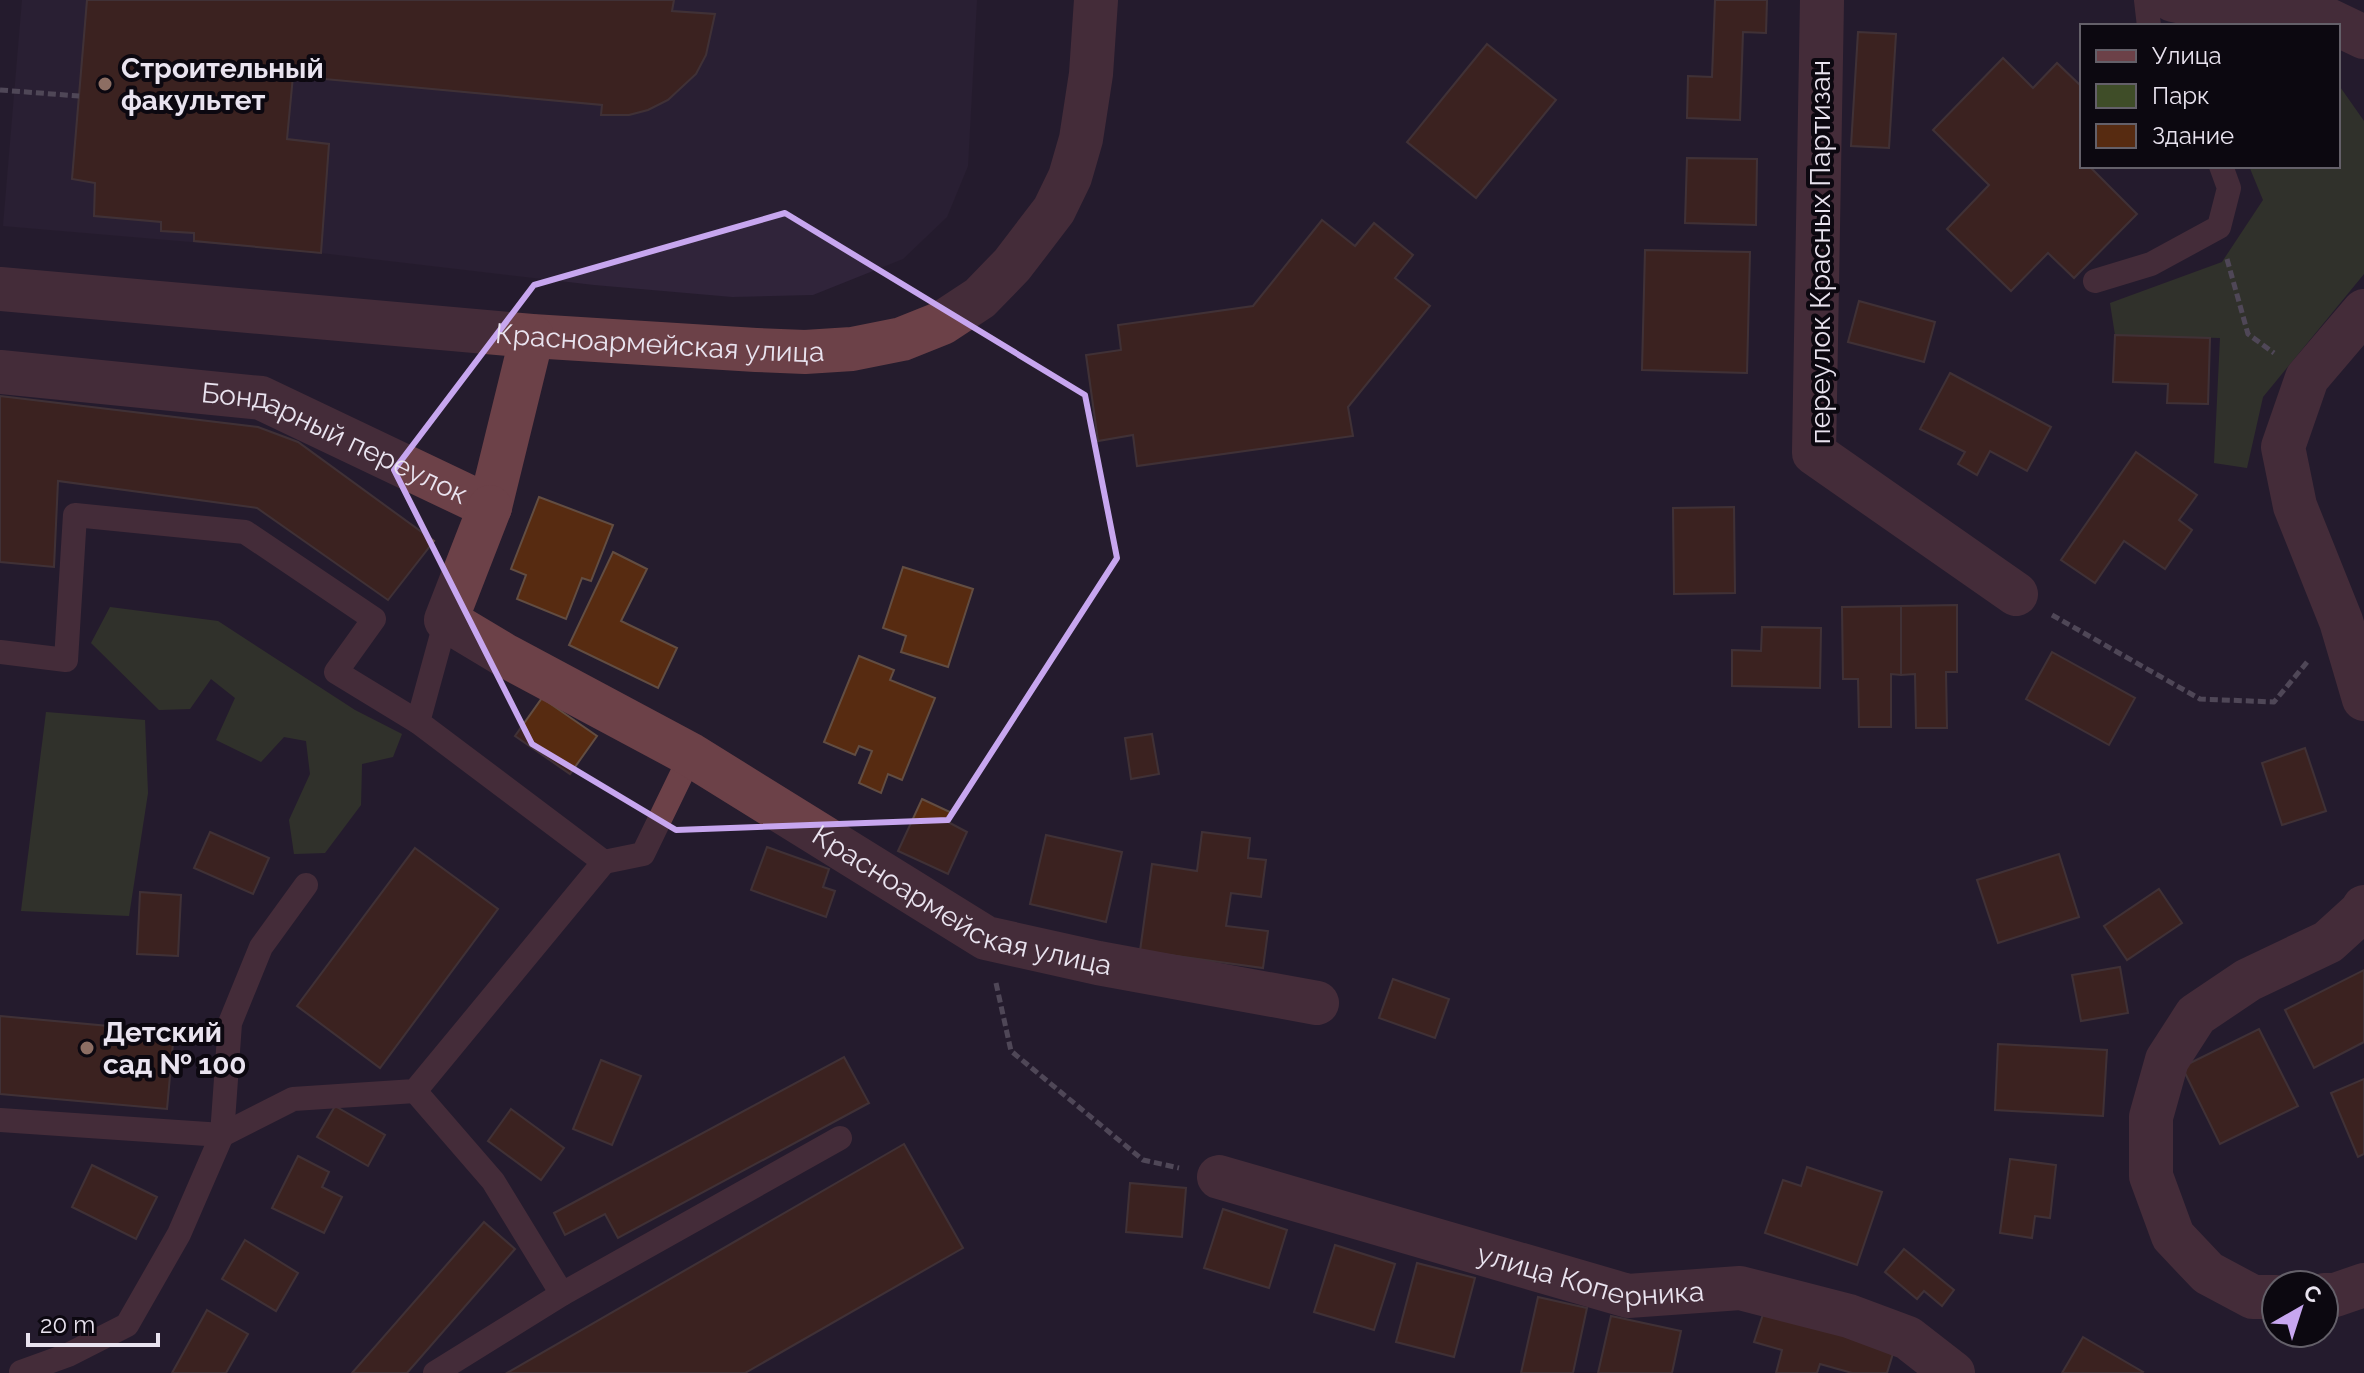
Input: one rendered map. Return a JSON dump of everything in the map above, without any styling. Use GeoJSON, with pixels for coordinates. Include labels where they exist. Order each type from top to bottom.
{"type":"FeatureCollection","features":[{"type":"Feature","properties":{"kind":"street","name":"Красноармейская улица"},"geometry":{"type":"LineString","coordinates":[[0,289],[532,336],[805,352],[852,349],[902,339],[942,323],[980,298],[1012,265],[1054,210],[1070,177],[1081,139],[1091,74],[1096,0]]}},
{"type":"Feature","properties":{"kind":"street","name":"переулок Красных Партизан"},"geometry":{"type":"LineString","coordinates":[[1822,0],[1814,453],[2016,594]]}},
{"type":"Feature","properties":{"kind":"street"},"geometry":{"type":"LineString","coordinates":[[2173,0],[2226,11],[2286,0],[2337,24]]}},
{"type":"Feature","properties":{"kind":"street"},"geometry":{"type":"LineString","coordinates":[[2340,26],[2364,37]]}},
{"type":"Feature","properties":{"kind":"street"},"geometry":{"type":"LineString","coordinates":[[2364,311],[2307,378],[2283,447],[2295,506],[2341,621],[2364,699]]}},
{"type":"Feature","properties":{"kind":"street","name":"Бондарный переулок"},"geometry":{"type":"LineString","coordinates":[[0,372],[261,398],[490,507],[532,336]]}},
{"type":"Feature","properties":{"kind":"street"},"geometry":{"type":"LineString","coordinates":[[446,620],[490,507]]}},
{"type":"Feature","properties":{"kind":"street","name":"Красноармейская улица"},"geometry":{"type":"LineString","coordinates":[[446,620],[518,663],[691,755],[986,938],[1098,963],[1317,1003]]}},
{"type":"Feature","properties":{"kind":"street"},"geometry":{"type":"LineString","coordinates":[[2260,1297],[2253,1297],[2208,1273],[2173,1236],[2151,1176],[2151,1117],[2167,1060],[2196,1015],[2248,980],[2328,942],[2364,907]]}},
{"type":"Feature","properties":{"kind":"street","name":"улица Коперника"},"geometry":{"type":"LineString","coordinates":[[1219,1177],[1628,1296],[1740,1288],[1849,1316],[1908,1338],[1953,1373]]}},
{"type":"Feature","properties":{"kind":"street"},"geometry":{"type":"LineString","coordinates":[[2340,1293],[2364,1285]]}},
{"type":"Feature","properties":{"kind":"lane"},"geometry":{"type":"LineString","coordinates":[[2146,0],[2149,24]]}},
{"type":"Feature","properties":{"kind":"lane"},"geometry":{"type":"LineString","coordinates":[[2095,281],[2151,264],[2219,227],[2229,188],[2222,168]]}},
{"type":"Feature","properties":{"kind":"lane"},"geometry":{"type":"LineString","coordinates":[[0,652],[66,660],[75,515],[245,532],[374,619],[336,672],[418,722],[604,862]]}},
{"type":"Feature","properties":{"kind":"lane"},"geometry":{"type":"LineString","coordinates":[[418,722],[446,620]]}},
{"type":"Feature","properties":{"kind":"lane"},"geometry":{"type":"LineString","coordinates":[[0,1120],[222,1135],[293,1099],[415,1091],[604,862],[643,854],[691,755]]}},
{"type":"Feature","properties":{"kind":"lane"},"geometry":{"type":"LineString","coordinates":[[21,1372],[68,1355],[127,1325],[179,1234],[222,1135],[230,1023],[261,947],[306,885]]}},
{"type":"Feature","properties":{"kind":"lane"},"geometry":{"type":"LineString","coordinates":[[415,1091],[493,1181],[562,1294]]}},
{"type":"Feature","properties":{"kind":"lane"},"geometry":{"type":"LineString","coordinates":[[435,1373],[562,1294],[840,1138]]}},
{"type":"Feature","properties":{"kind":"path"},"geometry":{"type":"LineString","coordinates":[[0,90],[79,96]]}},
{"type":"Feature","properties":{"kind":"path"},"geometry":{"type":"LineString","coordinates":[[2219,227],[2248,334],[2307,378]]}},
{"type":"Feature","properties":{"kind":"path"},"geometry":{"type":"LineString","coordinates":[[2016,594],[2200,699],[2274,702],[2341,621]]}},
{"type":"Feature","properties":{"kind":"path"},"geometry":{"type":"LineString","coordinates":[[986,938],[1011,1051],[1143,1160],[1219,1177]]}},
{"type":"Feature","properties":{"kind":"highlighted area"},"geometry":{"type":"Polygon","coordinates":[[[785,213],[1085,395],[1117,558],[948,820],[676,830],[532,744],[394,470],[534,285],[785,213]]]}},
{"type":"Feature","properties":{"kind":"shaded area"},"geometry":{"type":"Polygon","coordinates":[[[22,0],[977,0],[968,166],[947,217],[903,259],[813,295],[732,297],[594,285],[321,253],[3,226],[22,0]]]}},
{"type":"Feature","properties":{"kind":"green space"},"geometry":{"type":"Polygon","coordinates":[[[2340,87],[2364,121],[2364,274],[2263,397],[2247,468],[2214,463],[2220,338],[2115,335],[2110,303],[2222,262],[2263,200],[2250,168],[2340,168],[2340,87]]]}},
{"type":"Feature","properties":{"kind":"green space"},"geometry":{"type":"Polygon","coordinates":[[[110,607],[218,621],[355,710],[402,734],[393,757],[362,764],[361,805],[325,853],[294,854],[289,820],[310,774],[306,741],[284,737],[261,762],[216,740],[235,698],[211,679],[190,709],[159,710],[91,643],[110,607]]]}},
{"type":"Feature","properties":{"kind":"green space"},"geometry":{"type":"Polygon","coordinates":[[[46,712],[145,720],[148,793],[129,916],[21,911],[46,712]]]}},
{"type":"Feature","properties":{"kind":"building"},"geometry":{"type":"Polygon","coordinates":[[[87,0],[674,0],[672,11],[715,14],[706,55],[696,74],[668,100],[629,115],[601,115],[602,105],[293,76],[287,139],[329,144],[321,253],[194,241],[194,233],[161,231],[161,222],[94,216],[95,183],[72,179],[87,0]]]}},
{"type":"Feature","properties":{"kind":"building"},"geometry":{"type":"Polygon","coordinates":[[[1715,0],[1767,0],[1766,33],[1743,32],[1740,120],[1687,118],[1688,76],[1712,77],[1715,0]]]}},
{"type":"Feature","properties":{"kind":"building"},"geometry":{"type":"Polygon","coordinates":[[[1858,32],[1896,34],[1889,148],[1851,146],[1858,32]]]}},
{"type":"Feature","properties":{"kind":"building"},"geometry":{"type":"Polygon","coordinates":[[[1487,44],[1556,100],[1476,198],[1407,142],[1487,44]]]}},
{"type":"Feature","properties":{"kind":"building"},"geometry":{"type":"Polygon","coordinates":[[[2003,58],[2033,88],[2057,63],[2080,85],[2080,168],[2091,168],[2137,214],[2074,278],[2048,253],[2011,291],[1947,229],[1989,185],[1933,130],[2003,58]]]}},
{"type":"Feature","properties":{"kind":"building"},"geometry":{"type":"Polygon","coordinates":[[[1687,158],[1757,159],[1756,225],[1685,223],[1687,158]]]}},
{"type":"Feature","properties":{"kind":"building"},"geometry":{"type":"Polygon","coordinates":[[[1322,220],[1355,246],[1374,223],[1413,255],[1395,278],[1430,306],[1348,407],[1353,436],[1137,466],[1133,435],[1098,441],[1086,355],[1121,350],[1118,325],[1253,306],[1322,220]]]}},
{"type":"Feature","properties":{"kind":"building"},"geometry":{"type":"Polygon","coordinates":[[[1645,250],[1750,252],[1747,373],[1642,370],[1645,250]]]}},
{"type":"Feature","properties":{"kind":"building"},"geometry":{"type":"Polygon","coordinates":[[[1859,301],[1935,322],[1924,362],[1848,342],[1859,301]]]}},
{"type":"Feature","properties":{"kind":"building"},"geometry":{"type":"Polygon","coordinates":[[[2115,335],[2210,338],[2208,404],[2167,403],[2168,384],[2113,382],[2115,335]]]}},
{"type":"Feature","properties":{"kind":"building"},"geometry":{"type":"Polygon","coordinates":[[[1950,373],[2051,427],[2027,471],[1990,451],[1977,475],[1958,464],[1965,452],[1920,429],[1950,373]]]}},
{"type":"Feature","properties":{"kind":"building"},"geometry":{"type":"Polygon","coordinates":[[[0,396],[258,427],[298,442],[434,541],[388,600],[257,508],[58,481],[54,567],[0,562],[0,396]]]}},
{"type":"Feature","properties":{"kind":"building"},"geometry":{"type":"Polygon","coordinates":[[[2136,452],[2197,495],[2179,520],[2192,530],[2165,569],[2124,541],[2095,583],[2061,560],[2136,452]]]}},
{"type":"Feature","properties":{"kind":"building"},"geometry":{"type":"Polygon","coordinates":[[[539,497],[613,525],[591,581],[582,578],[566,619],[517,599],[526,575],[511,569],[539,497]]]}},
{"type":"Feature","properties":{"kind":"building"},"geometry":{"type":"Polygon","coordinates":[[[1734,507],[1735,593],[1674,594],[1673,508],[1734,507]]]}},
{"type":"Feature","properties":{"kind":"building"},"geometry":{"type":"Polygon","coordinates":[[[613,552],[647,569],[621,621],[677,648],[658,688],[569,645],[613,552]]]}},
{"type":"Feature","properties":{"kind":"building"},"geometry":{"type":"Polygon","coordinates":[[[903,567],[973,589],[948,667],[901,652],[906,636],[883,628],[903,567]]]}},
{"type":"Feature","properties":{"kind":"building"},"geometry":{"type":"Polygon","coordinates":[[[1957,605],[1957,672],[1946,672],[1947,728],[1916,728],[1915,674],[1901,675],[1901,606],[1957,605]]]}},
{"type":"Feature","properties":{"kind":"building"},"geometry":{"type":"Polygon","coordinates":[[[1901,606],[1901,675],[1891,674],[1891,727],[1859,727],[1858,679],[1843,679],[1842,607],[1901,606]]]}},
{"type":"Feature","properties":{"kind":"building"},"geometry":{"type":"Polygon","coordinates":[[[1762,627],[1821,628],[1820,688],[1732,686],[1732,650],[1761,651],[1762,627]]]}},
{"type":"Feature","properties":{"kind":"building"},"geometry":{"type":"Polygon","coordinates":[[[2052,652],[2135,698],[2109,745],[2026,699],[2052,652]]]}},
{"type":"Feature","properties":{"kind":"building"},"geometry":{"type":"Polygon","coordinates":[[[859,656],[894,670],[890,680],[935,698],[902,780],[888,774],[881,793],[859,783],[872,751],[859,746],[855,755],[824,742],[859,656]]]}},
{"type":"Feature","properties":{"kind":"building"},"geometry":{"type":"Polygon","coordinates":[[[542,698],[597,736],[570,774],[515,736],[542,698]]]}},
{"type":"Feature","properties":{"kind":"building"},"geometry":{"type":"Polygon","coordinates":[[[1152,734],[1159,774],[1131,779],[1125,738],[1152,734]]]}},
{"type":"Feature","properties":{"kind":"building"},"geometry":{"type":"Polygon","coordinates":[[[2305,748],[2326,811],[2282,825],[2262,763],[2305,748]]]}},
{"type":"Feature","properties":{"kind":"building"},"geometry":{"type":"Polygon","coordinates":[[[922,799],[952,813],[948,822],[967,832],[948,874],[898,851],[922,799]]]}},
{"type":"Feature","properties":{"kind":"building"},"geometry":{"type":"Polygon","coordinates":[[[210,832],[269,858],[253,894],[194,868],[210,832]]]}},
{"type":"Feature","properties":{"kind":"building"},"geometry":{"type":"Polygon","coordinates":[[[1202,832],[1250,838],[1248,858],[1266,860],[1261,897],[1231,893],[1226,926],[1268,931],[1263,968],[1140,951],[1152,864],[1197,871],[1202,832]]]}},
{"type":"Feature","properties":{"kind":"building"},"geometry":{"type":"Polygon","coordinates":[[[1046,835],[1122,852],[1106,922],[1030,904],[1046,835]]]}},
{"type":"Feature","properties":{"kind":"building"},"geometry":{"type":"Polygon","coordinates":[[[767,847],[829,869],[823,887],[835,891],[826,917],[751,890],[767,847]]]}},
{"type":"Feature","properties":{"kind":"building"},"geometry":{"type":"Polygon","coordinates":[[[415,848],[498,909],[380,1068],[297,1006],[415,848]]]}},
{"type":"Feature","properties":{"kind":"building"},"geometry":{"type":"Polygon","coordinates":[[[2059,854],[2079,917],[1998,943],[1977,880],[2059,854]]]}},
{"type":"Feature","properties":{"kind":"building"},"geometry":{"type":"Polygon","coordinates":[[[2159,889],[2182,923],[2127,960],[2104,926],[2159,889]]]}},
{"type":"Feature","properties":{"kind":"building"},"geometry":{"type":"Polygon","coordinates":[[[140,892],[181,895],[178,956],[137,954],[140,892]]]}},
{"type":"Feature","properties":{"kind":"building"},"geometry":{"type":"Polygon","coordinates":[[[2120,967],[2128,1013],[2081,1021],[2072,975],[2120,967]]]}},
{"type":"Feature","properties":{"kind":"building"},"geometry":{"type":"Polygon","coordinates":[[[2364,970],[2364,1042],[2314,1068],[2285,1010],[2364,970]]]}},
{"type":"Feature","properties":{"kind":"building"},"geometry":{"type":"Polygon","coordinates":[[[1393,979],[1449,999],[1435,1038],[1379,1018],[1393,979]]]}},
{"type":"Feature","properties":{"kind":"building"},"geometry":{"type":"Polygon","coordinates":[[[0,1016],[174,1032],[167,1109],[0,1094],[0,1016]]]}},
{"type":"Feature","properties":{"kind":"building"},"geometry":{"type":"Polygon","coordinates":[[[2259,1029],[2298,1106],[2220,1144],[2182,1067],[2259,1029]]]}},
{"type":"Feature","properties":{"kind":"building"},"geometry":{"type":"Polygon","coordinates":[[[1998,1044],[2107,1050],[2103,1116],[1995,1110],[1998,1044]]]}},
{"type":"Feature","properties":{"kind":"building"},"geometry":{"type":"Polygon","coordinates":[[[844,1057],[869,1103],[618,1238],[605,1214],[565,1235],[554,1213],[844,1057]]]}},
{"type":"Feature","properties":{"kind":"building"},"geometry":{"type":"Polygon","coordinates":[[[601,1060],[641,1076],[612,1145],[573,1129],[601,1060]]]}},
{"type":"Feature","properties":{"kind":"building"},"geometry":{"type":"Polygon","coordinates":[[[2364,1079],[2364,1154],[2358,1157],[2331,1093],[2364,1079]]]}},
{"type":"Feature","properties":{"kind":"building"},"geometry":{"type":"Polygon","coordinates":[[[335,1106],[385,1135],[368,1166],[317,1137],[335,1106]]]}},
{"type":"Feature","properties":{"kind":"building"},"geometry":{"type":"Polygon","coordinates":[[[511,1109],[564,1148],[541,1180],[488,1141],[511,1109]]]}},
{"type":"Feature","properties":{"kind":"building"},"geometry":{"type":"Polygon","coordinates":[[[904,1144],[963,1248],[745,1373],[507,1373],[904,1144]]]}},
{"type":"Feature","properties":{"kind":"building"},"geometry":{"type":"Polygon","coordinates":[[[298,1156],[329,1172],[322,1187],[342,1197],[324,1233],[272,1208],[298,1156]]]}},
{"type":"Feature","properties":{"kind":"building"},"geometry":{"type":"Polygon","coordinates":[[[2010,1159],[2056,1165],[2050,1218],[2035,1216],[2032,1238],[2000,1233],[2010,1159]]]}},
{"type":"Feature","properties":{"kind":"building"},"geometry":{"type":"Polygon","coordinates":[[[92,1165],[157,1197],[136,1239],[72,1207],[92,1165]]]}},
{"type":"Feature","properties":{"kind":"building"},"geometry":{"type":"Polygon","coordinates":[[[1807,1167],[1882,1192],[1857,1265],[1765,1233],[1783,1180],[1801,1186],[1807,1167]]]}},
{"type":"Feature","properties":{"kind":"building"},"geometry":{"type":"Polygon","coordinates":[[[1130,1183],[1186,1188],[1182,1237],[1126,1232],[1130,1183]]]}},
{"type":"Feature","properties":{"kind":"building"},"geometry":{"type":"Polygon","coordinates":[[[1223,1209],[1287,1230],[1269,1288],[1204,1268],[1223,1209]]]}},
{"type":"Feature","properties":{"kind":"building"},"geometry":{"type":"Polygon","coordinates":[[[484,1222],[515,1249],[407,1373],[352,1373],[484,1222]]]}},
{"type":"Feature","properties":{"kind":"building"},"geometry":{"type":"Polygon","coordinates":[[[245,1240],[298,1273],[276,1311],[222,1279],[245,1240]]]}},
{"type":"Feature","properties":{"kind":"building"},"geometry":{"type":"Polygon","coordinates":[[[1335,1245],[1395,1264],[1374,1330],[1314,1312],[1335,1245]]]}},
{"type":"Feature","properties":{"kind":"building"},"geometry":{"type":"Polygon","coordinates":[[[1904,1249],[1954,1290],[1942,1306],[1924,1291],[1917,1299],[1885,1272],[1904,1249]]]}},
{"type":"Feature","properties":{"kind":"building"},"geometry":{"type":"Polygon","coordinates":[[[1417,1263],[1475,1278],[1454,1357],[1396,1342],[1417,1263]]]}},
{"type":"Feature","properties":{"kind":"building"},"geometry":{"type":"Polygon","coordinates":[[[1538,1297],[1587,1308],[1573,1373],[1521,1373],[1538,1297]]]}},
{"type":"Feature","properties":{"kind":"building"},"geometry":{"type":"Polygon","coordinates":[[[1765,1308],[1895,1347],[1887,1373],[1852,1373],[1820,1364],[1817,1373],[1776,1373],[1782,1350],[1754,1342],[1765,1308]]]}},
{"type":"Feature","properties":{"kind":"building"},"geometry":{"type":"Polygon","coordinates":[[[207,1310],[248,1334],[226,1373],[172,1373],[207,1310]]]}},
{"type":"Feature","properties":{"kind":"building"},"geometry":{"type":"Polygon","coordinates":[[[1611,1316],[1681,1331],[1672,1373],[1598,1373],[1611,1316]]]}},
{"type":"Feature","properties":{"kind":"building"},"geometry":{"type":"Polygon","coordinates":[[[2083,1337],[2143,1372],[2062,1373],[2083,1337]]]}},
{"type":"Feature","properties":{"kind":"place","name":"Строительный факультет"},"geometry":{"type":"Point","coordinates":[105,84]}},
{"type":"Feature","properties":{"kind":"place","name":"Детский сад № 100"},"geometry":{"type":"Point","coordinates":[87,1048]}}]}
